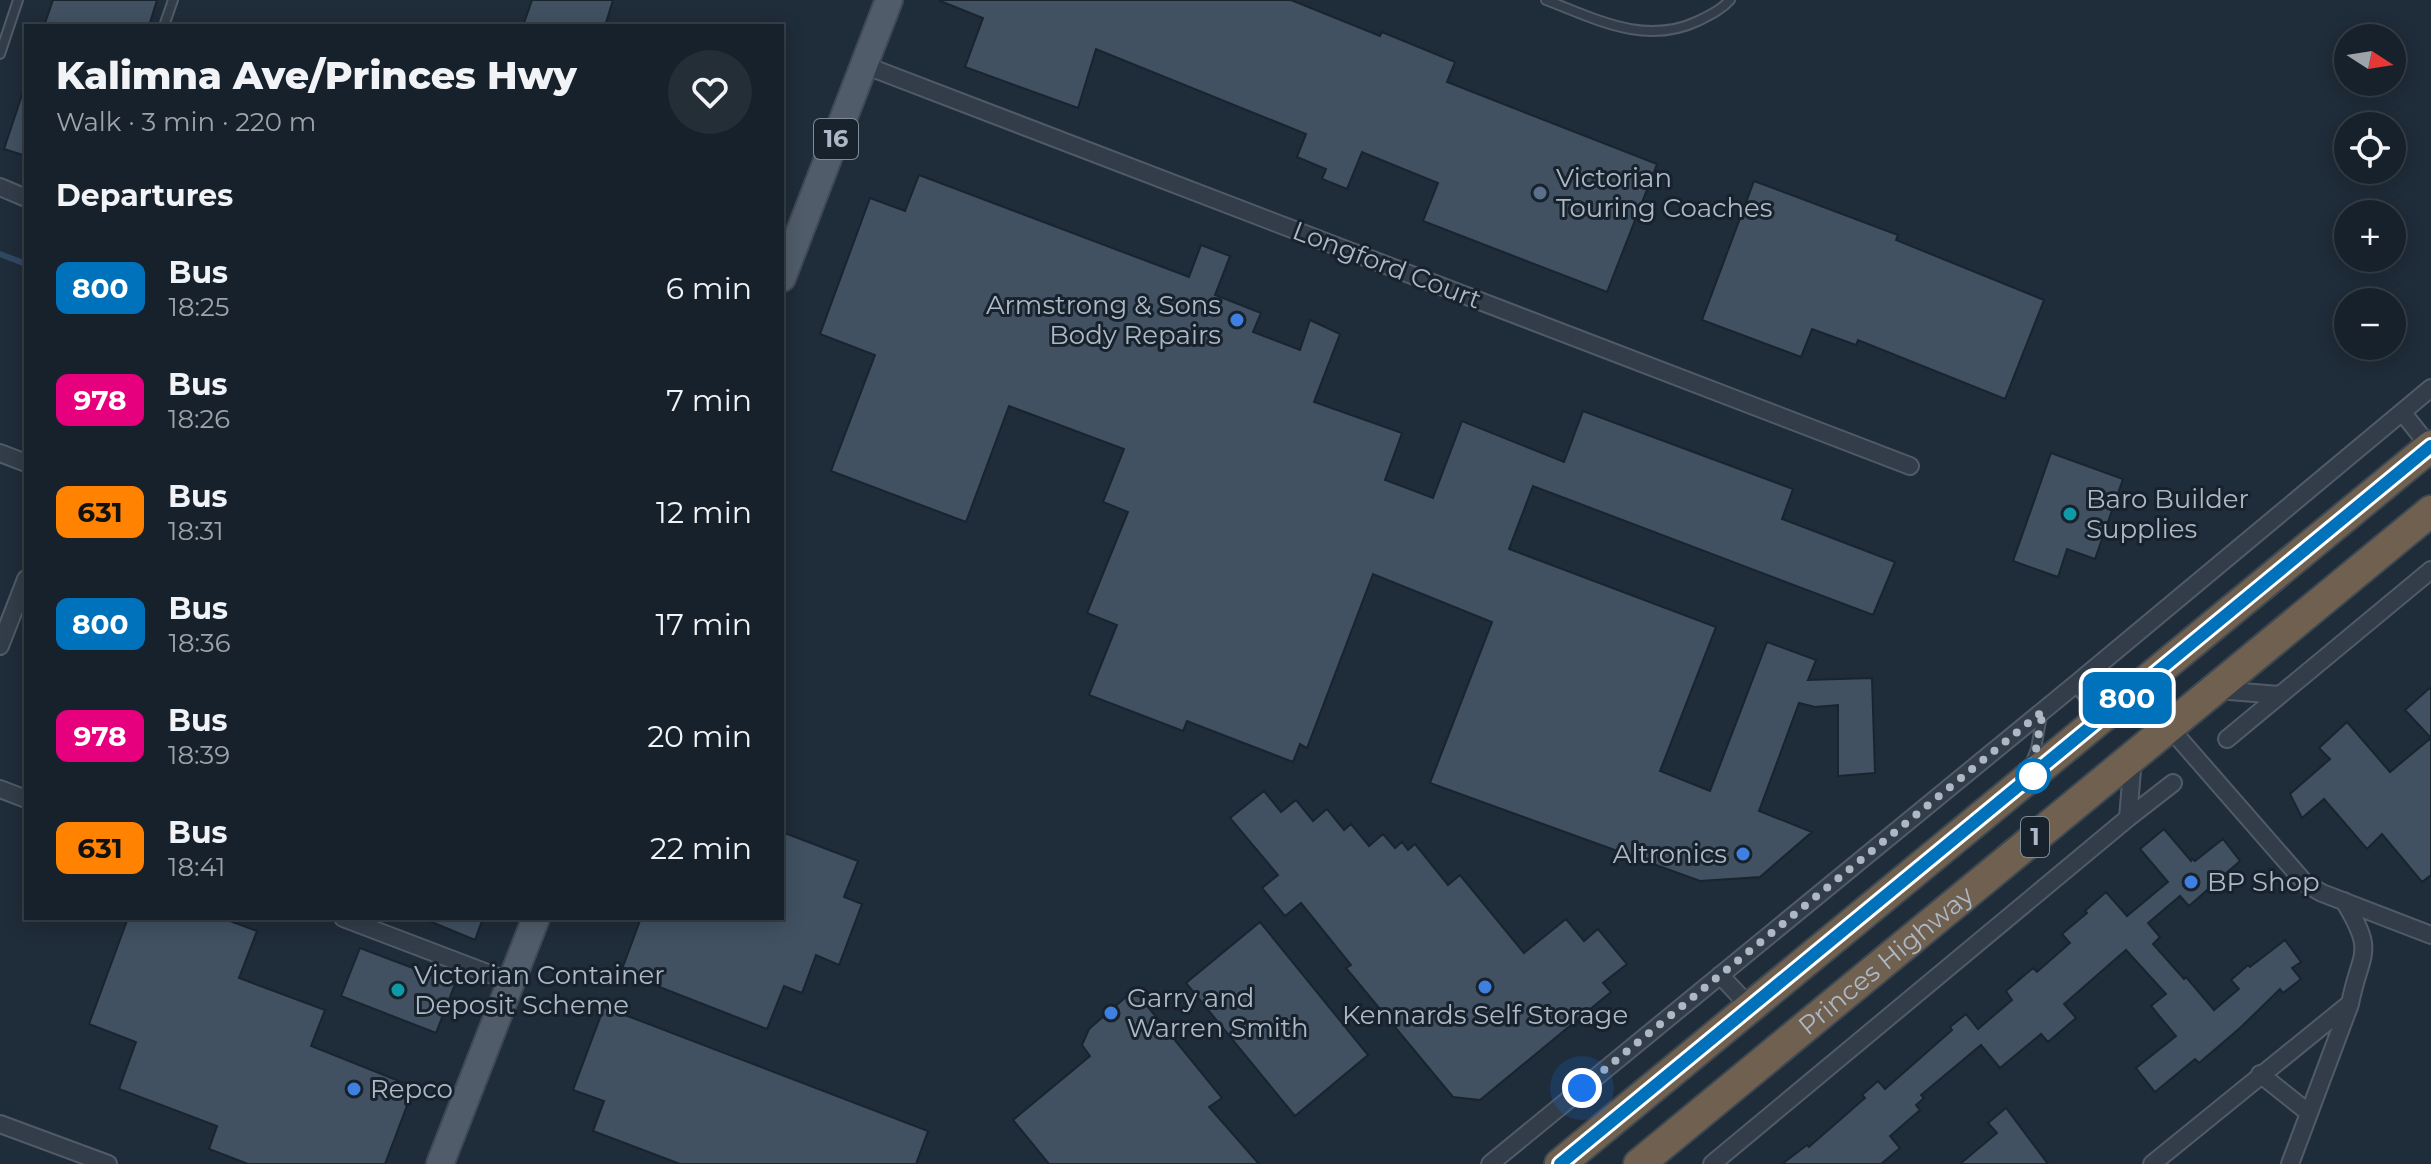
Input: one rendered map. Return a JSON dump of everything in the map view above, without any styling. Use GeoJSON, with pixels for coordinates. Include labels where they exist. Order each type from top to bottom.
{"type":"FeatureCollection","features":[{"type":"Feature","properties":{"kind":"highway","name":"Princes Highway"},"geometry":{"type":"LineString","coordinates":[[1560,1164],[2431,447]]}},
{"type":"Feature","properties":{"kind":"highway","name":"Princes Highway"},"geometry":{"type":"LineString","coordinates":[[1639,1164],[2431,511]]}},
{"type":"Feature","properties":{"kind":"highway"},"geometry":{"type":"LineString","coordinates":[[2104,716],[2135,754]]}},
{"type":"Feature","properties":{"kind":"main road","name":"16"},"geometry":{"type":"LineString","coordinates":[[784,273],[889,0]]}},
{"type":"Feature","properties":{"kind":"main road"},"geometry":{"type":"LineString","coordinates":[[440,1164],[535,920]]}},
{"type":"Feature","properties":{"kind":"street","name":"Longford Court"},"geometry":{"type":"LineString","coordinates":[[864,65],[1910,466]]}},
{"type":"Feature","properties":{"kind":"street"},"geometry":{"type":"LineString","coordinates":[[0,187],[24,197]]}},
{"type":"Feature","properties":{"kind":"street"},"geometry":{"type":"LineString","coordinates":[[1490,1164],[2431,388]]}},
{"type":"Feature","properties":{"kind":"street","name":"Princes Highway"},"geometry":{"type":"LineString","coordinates":[[2402,412],[2431,447]]}},
{"type":"Feature","properties":{"kind":"street"},"geometry":{"type":"LineString","coordinates":[[0,453],[24,462]]}},
{"type":"Feature","properties":{"kind":"street"},"geometry":{"type":"LineString","coordinates":[[2227,739],[2431,570]]}},
{"type":"Feature","properties":{"kind":"street"},"geometry":{"type":"LineString","coordinates":[[0,646],[24,584]]}},
{"type":"Feature","properties":{"kind":"street"},"geometry":{"type":"LineString","coordinates":[[2077,683],[2104,716]]}},
{"type":"Feature","properties":{"kind":"street"},"geometry":{"type":"LineString","coordinates":[[2215,690],[2279,695]]}},
{"type":"Feature","properties":{"kind":"street"},"geometry":{"type":"LineString","coordinates":[[2169,727],[2297,876],[2313,889],[2430,934]]}},
{"type":"Feature","properties":{"kind":"street"},"geometry":{"type":"LineString","coordinates":[[2128,818],[2135,754]]}},
{"type":"Feature","properties":{"kind":"street","name":"Princes Highway"},"geometry":{"type":"LineString","coordinates":[[1712,1164],[2173,783]]}},
{"type":"Feature","properties":{"kind":"street"},"geometry":{"type":"LineString","coordinates":[[0,789],[24,798]]}},
{"type":"Feature","properties":{"kind":"street"},"geometry":{"type":"LineString","coordinates":[[2290,1164],[2365,957],[2358,926],[2344,901]]}},
{"type":"Feature","properties":{"kind":"street"},"geometry":{"type":"LineString","coordinates":[[348,920],[511,982]]}},
{"type":"Feature","properties":{"kind":"street"},"geometry":{"type":"LineString","coordinates":[[1720,975],[1751,1008]]}},
{"type":"Feature","properties":{"kind":"street"},"geometry":{"type":"LineString","coordinates":[[2152,1164],[2350,1004]]}},
{"type":"Feature","properties":{"kind":"street"},"geometry":{"type":"LineString","coordinates":[[2260,1074],[2309,1113]]}},
{"type":"Feature","properties":{"kind":"street"},"geometry":{"type":"LineString","coordinates":[[0,1124],[108,1164]]}},
{"type":"Feature","properties":{"kind":"lane"},"geometry":{"type":"LineString","coordinates":[[0,54],[18,0]]}},
{"type":"Feature","properties":{"kind":"lane"},"geometry":{"type":"LineString","coordinates":[[165,24],[173,0]]}},
{"type":"Feature","properties":{"kind":"lane"},"geometry":{"type":"LineString","coordinates":[[1546,0],[1618,27],[1651,32],[1687,26],[1711,15],[1730,0]]}},
{"type":"Feature","properties":{"kind":"lane"},"geometry":{"type":"LineString","coordinates":[[2016,789],[2036,749],[2043,711]]}},
{"type":"Feature","properties":{"kind":"building"},"geometry":{"type":"Polygon","coordinates":[[[53,0],[157,0],[150,24],[45,24],[53,0]]]}},
{"type":"Feature","properties":{"kind":"building"},"geometry":{"type":"Polygon","coordinates":[[[532,0],[613,0],[606,24],[524,24],[532,0]]]}},
{"type":"Feature","properties":{"kind":"building"},"geometry":{"type":"Polygon","coordinates":[[[938,0],[1291,0],[1455,62],[1447,82],[1657,164],[1607,292],[1423,221],[1438,183],[1362,152],[1347,189],[1322,179],[1326,169],[1297,157],[1306,134],[1096,49],[1078,108],[965,67],[983,18],[938,0]]]}},
{"type":"Feature","properties":{"kind":"building"},"geometry":{"type":"Polygon","coordinates":[[[23,92],[24,92],[24,155],[4,149],[23,92]]]}},
{"type":"Feature","properties":{"kind":"building"},"geometry":{"type":"Polygon","coordinates":[[[919,175],[1189,277],[1201,245],[1230,256],[1215,295],[1261,313],[1253,332],[1300,350],[1310,320],[1340,334],[1314,402],[1402,433],[1385,480],[1433,498],[1462,421],[1564,462],[1583,411],[1793,489],[1782,519],[1895,562],[1873,615],[1533,486],[1509,549],[1716,627],[1660,771],[1710,791],[1767,642],[1816,660],[1808,680],[1872,678],[1875,773],[1838,776],[1838,705],[1815,707],[1799,703],[1759,811],[1812,832],[1760,877],[1700,881],[1430,783],[1492,622],[1373,574],[1307,748],[1300,744],[1293,762],[1187,721],[1183,731],[1089,695],[1117,625],[1087,613],[1128,512],[1103,502],[1124,449],[1009,406],[966,522],[831,471],[875,355],[820,334],[870,198],[905,211],[919,175]]]}},
{"type":"Feature","properties":{"kind":"building"},"geometry":{"type":"Polygon","coordinates":[[[1754,181],[1898,235],[1896,240],[2044,300],[2005,399],[1858,340],[1856,345],[1812,329],[1801,357],[1702,320],[1754,181]]]}},
{"type":"Feature","properties":{"kind":"building","name":"Baro Builder Supplies"},"geometry":{"type":"Polygon","coordinates":[[[2051,453],[2123,479],[2095,559],[2067,549],[2058,577],[2013,561],[2051,453]]]}},
{"type":"Feature","properties":{"kind":"building"},"geometry":{"type":"Polygon","coordinates":[[[2431,687],[2431,738],[2405,710],[2431,687]]]}},
{"type":"Feature","properties":{"kind":"building"},"geometry":{"type":"Polygon","coordinates":[[[2347,722],[2390,772],[2431,738],[2431,875],[2422,882],[2382,834],[2367,849],[2324,799],[2302,818],[2290,794],[2330,759],[2319,748],[2347,722]]]}},
{"type":"Feature","properties":{"kind":"building","name":"Kennards Self Storage"},"geometry":{"type":"Polygon","coordinates":[[[1264,791],[1281,812],[1296,800],[1313,821],[1327,809],[1344,830],[1351,824],[1369,846],[1383,834],[1395,848],[1402,842],[1408,850],[1415,844],[1448,885],[1460,875],[1524,953],[1566,919],[1584,941],[1598,929],[1627,964],[1603,983],[1611,992],[1480,1100],[1453,1097],[1346,968],[1351,965],[1301,903],[1285,916],[1262,888],[1278,875],[1230,818],[1264,791]]]}},
{"type":"Feature","properties":{"kind":"building"},"geometry":{"type":"Polygon","coordinates":[[[2164,829],[2191,861],[2223,839],[2240,861],[2189,906],[2180,896],[2148,923],[2160,937],[2153,944],[2184,979],[2186,977],[2214,1010],[2239,989],[2231,980],[2285,940],[2301,962],[2292,968],[2301,979],[2283,993],[2280,989],[2199,1063],[2195,1059],[2155,1092],[2136,1068],[2176,1036],[2151,1006],[2166,994],[2126,950],[2064,1004],[2076,1018],[2048,1042],[2041,1034],[2000,1068],[1981,1045],[1921,1095],[1924,1098],[1916,1105],[1920,1110],[1890,1136],[1900,1148],[1881,1164],[1782,1164],[1807,1145],[1809,1147],[1865,1098],[1862,1095],[1878,1081],[1885,1089],[1966,1014],[1978,1029],[2012,1000],[2006,991],[2033,968],[2037,972],[2070,943],[2062,934],[2106,892],[2127,916],[2168,882],[2140,849],[2164,829]]]}},
{"type":"Feature","properties":{"kind":"building"},"geometry":{"type":"Polygon","coordinates":[[[784,833],[858,861],[844,897],[862,904],[839,965],[816,955],[802,993],[784,986],[767,1029],[621,972],[640,920],[784,920],[784,833]]]}},
{"type":"Feature","properties":{"kind":"building"},"geometry":{"type":"Polygon","coordinates":[[[127,920],[227,920],[257,931],[239,978],[325,1010],[311,1046],[414,1087],[385,1164],[248,1164],[209,1149],[217,1126],[119,1089],[136,1042],[89,1024],[127,920]]]}},
{"type":"Feature","properties":{"kind":"building"},"geometry":{"type":"Polygon","coordinates":[[[427,920],[482,920],[475,940],[427,920]]]}},
{"type":"Feature","properties":{"kind":"building"},"geometry":{"type":"Polygon","coordinates":[[[1260,922],[1368,1055],[1295,1116],[1186,983],[1260,922]]]}},
{"type":"Feature","properties":{"kind":"building","name":"Victorian Container Deposit Scheme"},"geometry":{"type":"Polygon","coordinates":[[[360,948],[455,984],[436,1033],[341,996],[360,948]]]}},
{"type":"Feature","properties":{"kind":"building"},"geometry":{"type":"Polygon","coordinates":[[[1127,996],[1139,996],[1222,1098],[1209,1107],[1259,1164],[1049,1164],[1013,1120],[1090,1056],[1082,1045],[1089,1029],[1127,996]]]}},
{"type":"Feature","properties":{"kind":"building"},"geometry":{"type":"Polygon","coordinates":[[[604,1007],[928,1131],[916,1164],[680,1164],[593,1131],[604,1101],[573,1090],[604,1007]]]}},
{"type":"Feature","properties":{"kind":"building"},"geometry":{"type":"Polygon","coordinates":[[[2006,1108],[2048,1164],[1960,1164],[1997,1133],[1988,1123],[2006,1108]]]}},
{"type":"Feature","properties":{"kind":"waterway"},"geometry":{"type":"LineString","coordinates":[[0,254],[24,263]]}},
{"type":"Feature","properties":{"kind":"bus line","name":"800"},"geometry":{"type":"LineString","coordinates":[[1560,1164],[2431,446]]}},
{"type":"Feature","properties":{"kind":"place","name":"Victorian Touring Coaches"},"geometry":{"type":"Point","coordinates":[1540,193]}},
{"type":"Feature","properties":{"kind":"place","name":"Armstrong & Sons Body Repairs"},"geometry":{"type":"Point","coordinates":[1237,320]}},
{"type":"Feature","properties":{"kind":"place","name":"Baro Builder Supplies"},"geometry":{"type":"Point","coordinates":[2070,514]}},
{"type":"Feature","properties":{"kind":"place","name":"Altronics"},"geometry":{"type":"Point","coordinates":[1743,854]}},
{"type":"Feature","properties":{"kind":"place","name":"BP Shop"},"geometry":{"type":"Point","coordinates":[2191,882]}},
{"type":"Feature","properties":{"kind":"place","name":"Kennards Self Storage"},"geometry":{"type":"Point","coordinates":[1485,987]}},
{"type":"Feature","properties":{"kind":"place","name":"Victorian Container Deposit Scheme"},"geometry":{"type":"Point","coordinates":[398,990]}},
{"type":"Feature","properties":{"kind":"place","name":"Garry and Warren Smith"},"geometry":{"type":"Point","coordinates":[1111,1013]}},
{"type":"Feature","properties":{"kind":"place","name":"Repco"},"geometry":{"type":"Point","coordinates":[354,1089]}},
{"type":"Feature","properties":{"kind":"route"},"geometry":{"type":"LineString","coordinates":[[1582,1088],[2043,711],[2040,734],[2027,771],[2033,776]]}}]}
